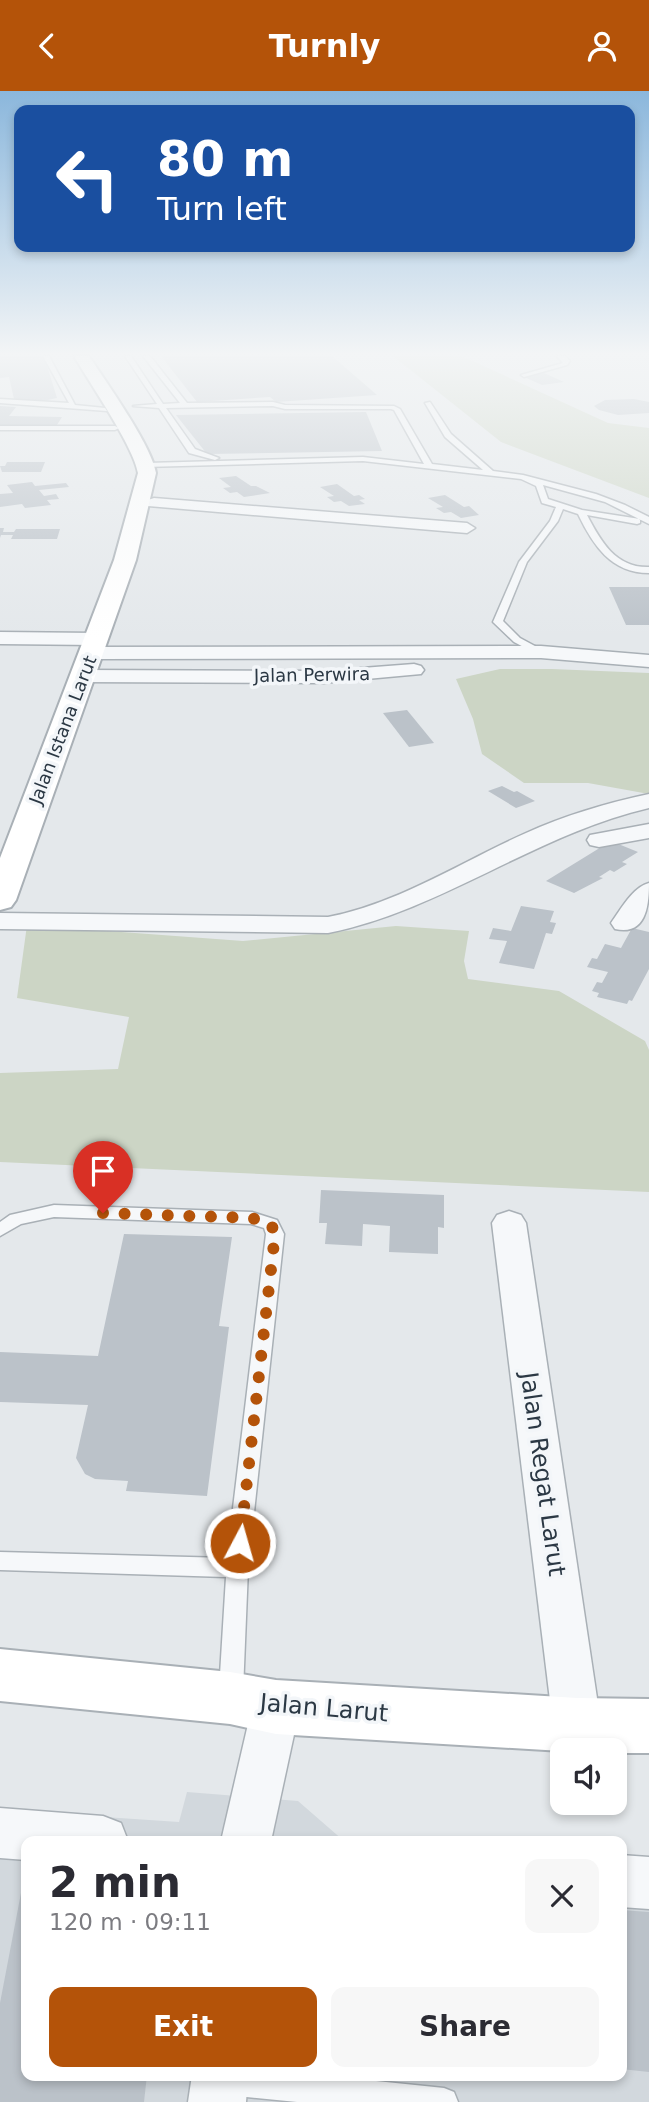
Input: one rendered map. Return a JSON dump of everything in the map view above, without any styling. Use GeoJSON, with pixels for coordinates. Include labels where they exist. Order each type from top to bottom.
{"type":"FeatureCollection","features":[{"type":"Feature","properties":{"kind":"main road"},"geometry":{"type":"LineString","coordinates":[[145,450],[153,458]]}},
{"type":"Feature","properties":{"kind":"main road","name":"Jalan Istana Larut"},"geometry":{"type":"LineString","coordinates":[[125,560],[154,503],[153,458]]}},
{"type":"Feature","properties":{"kind":"main road","name":"Jalan Istana Larut"},"geometry":{"type":"LineString","coordinates":[[0,901],[125,560],[153,458]]}},
{"type":"Feature","properties":{"kind":"main road","name":"Jalan Larut"},"geometry":{"type":"LineString","coordinates":[[0,1675],[253,1702],[577,1725],[649,1726]]}},
{"type":"Feature","properties":{"kind":"street"},"geometry":{"type":"LineString","coordinates":[[154,503],[467,527]]}},
{"type":"Feature","properties":{"kind":"street","name":"Jalan Perwira"},"geometry":{"type":"LineString","coordinates":[[0,638],[90,656],[371,675],[541,653],[649,661]]}},
{"type":"Feature","properties":{"kind":"street"},"geometry":{"type":"LineString","coordinates":[[0,921],[328,925],[358,919],[405,902],[537,838],[605,811],[649,801]]}},
{"type":"Feature","properties":{"kind":"street"},"geometry":{"type":"LineString","coordinates":[[599,839],[649,831]]}},
{"type":"Feature","properties":{"kind":"street"},"geometry":{"type":"LineString","coordinates":[[625,923],[649,891]]}},
{"type":"Feature","properties":{"kind":"street","name":"Jalan Regat Larut"},"geometry":{"type":"LineString","coordinates":[[509,1223],[577,1725]]}},
{"type":"Feature","properties":{"kind":"street"},"geometry":{"type":"LineString","coordinates":[[246,1836],[253,1702]]}},
{"type":"Feature","properties":{"kind":"street"},"geometry":{"type":"LineString","coordinates":[[1,1840],[21,1840]]}},
{"type":"Feature","properties":{"kind":"street"},"geometry":{"type":"LineString","coordinates":[[627,1881],[649,1883]]}},
{"type":"Feature","properties":{"kind":"lane"},"geometry":{"type":"LineString","coordinates":[[420,450],[428,464]]}},
{"type":"Feature","properties":{"kind":"lane"},"geometry":{"type":"LineString","coordinates":[[465,450],[491,472]]}},
{"type":"Feature","properties":{"kind":"lane"},"geometry":{"type":"LineString","coordinates":[[153,458],[188,456],[192,451],[214,459],[238,461]]}},
{"type":"Feature","properties":{"kind":"lane"},"geometry":{"type":"LineString","coordinates":[[153,458],[238,461],[363,459],[491,472],[596,496],[636,512],[649,522]]}},
{"type":"Feature","properties":{"kind":"lane"},"geometry":{"type":"LineString","coordinates":[[533,480],[539,485],[545,501],[581,512],[649,522]]}},
{"type":"Feature","properties":{"kind":"lane"},"geometry":{"type":"LineString","coordinates":[[541,653],[517,641],[498,622],[523,562],[554,521],[560,506]]}},
{"type":"Feature","properties":{"kind":"lane"},"geometry":{"type":"LineString","coordinates":[[581,512],[596,539],[620,565],[649,570]]}},
{"type":"Feature","properties":{"kind":"lane"},"geometry":{"type":"LineString","coordinates":[[0,1230],[16,1219],[54,1211],[252,1218],[271,1224],[275,1234],[237,1569],[253,1702]]}},
{"type":"Feature","properties":{"kind":"lane"},"geometry":{"type":"LineString","coordinates":[[0,1562],[237,1569]]}},
{"type":"Feature","properties":{"kind":"lane"},"geometry":{"type":"LineString","coordinates":[[219,2086],[444,2102]]}},
{"type":"Feature","properties":{"kind":"shaded area"},"geometry":{"type":"Polygon","coordinates":[[[187,1792],[298,1801],[338,1836],[21,1836],[21,2081],[627,2081],[627,1856],[649,1857],[649,2102],[0,2102],[0,1810],[179,1822],[187,1792]]]}},
{"type":"Feature","properties":{"kind":"green space"},"geometry":{"type":"Polygon","coordinates":[[[522,450],[649,450],[649,498],[522,450]]]}},
{"type":"Feature","properties":{"kind":"green space"},"geometry":{"type":"Polygon","coordinates":[[[500,669],[649,673],[649,794],[588,783],[524,783],[482,754],[473,719],[456,679],[500,669]]]}},
{"type":"Feature","properties":{"kind":"green space"},"geometry":{"type":"Polygon","coordinates":[[[27,925],[243,941],[396,926],[469,931],[464,961],[468,979],[559,991],[645,1041],[649,1050],[649,1192],[0,1162],[0,1073],[118,1069],[129,1017],[17,998],[27,925]]]}},
{"type":"Feature","properties":{"kind":"building"},"geometry":{"type":"Polygon","coordinates":[[[204,450],[382,451],[207,454],[204,450]]]}},
{"type":"Feature","properties":{"kind":"building"},"geometry":{"type":"Polygon","coordinates":[[[7,462],[45,462],[41,472],[2,472],[0,466],[5,466],[7,462]]]}},
{"type":"Feature","properties":{"kind":"building"},"geometry":{"type":"Polygon","coordinates":[[[236,476],[251,486],[270,493],[244,497],[237,492],[230,493],[223,488],[231,487],[219,478],[236,476]]]}},
{"type":"Feature","properties":{"kind":"building"},"geometry":{"type":"Polygon","coordinates":[[[32,482],[35,486],[66,483],[69,487],[39,490],[44,496],[56,494],[59,499],[47,500],[51,505],[25,508],[22,504],[0,507],[0,494],[13,493],[7,485],[32,482]]]}},
{"type":"Feature","properties":{"kind":"building"},"geometry":{"type":"Polygon","coordinates":[[[337,484],[354,496],[359,495],[365,499],[359,500],[365,504],[349,506],[341,501],[334,502],[327,497],[334,496],[320,487],[337,484]]]}},
{"type":"Feature","properties":{"kind":"building"},"geometry":{"type":"Polygon","coordinates":[[[445,495],[464,507],[469,506],[479,515],[461,518],[451,512],[444,513],[436,508],[443,507],[428,498],[445,495]]]}},
{"type":"Feature","properties":{"kind":"building"},"geometry":{"type":"Polygon","coordinates":[[[0,528],[4,528],[3,532],[14,532],[16,529],[60,529],[57,539],[11,539],[13,535],[1,535],[0,538],[0,528]]]}},
{"type":"Feature","properties":{"kind":"building"},"geometry":{"type":"Polygon","coordinates":[[[609,587],[649,587],[649,625],[626,625],[609,587]]]}},
{"type":"Feature","properties":{"kind":"building"},"geometry":{"type":"Polygon","coordinates":[[[407,710],[434,743],[409,747],[383,713],[407,710]]]}},
{"type":"Feature","properties":{"kind":"building"},"geometry":{"type":"Polygon","coordinates":[[[502,786],[535,801],[516,808],[488,791],[502,786]]]}},
{"type":"Feature","properties":{"kind":"building"},"geometry":{"type":"Polygon","coordinates":[[[611,841],[638,852],[622,862],[627,864],[614,872],[610,870],[599,877],[603,878],[574,893],[546,881],[611,841]]]}},
{"type":"Feature","properties":{"kind":"building"},"geometry":{"type":"Polygon","coordinates":[[[521,906],[554,911],[550,922],[556,923],[552,934],[546,933],[534,969],[499,963],[507,941],[489,939],[493,928],[511,931],[521,906]]]}},
{"type":"Feature","properties":{"kind":"building"},"geometry":{"type":"Polygon","coordinates":[[[632,928],[649,932],[649,969],[632,1001],[629,1000],[627,1004],[597,997],[599,993],[592,991],[597,982],[602,983],[608,972],[587,967],[592,958],[597,959],[605,944],[621,948],[632,928]]]}},
{"type":"Feature","properties":{"kind":"building"},"geometry":{"type":"Polygon","coordinates":[[[321,1190],[444,1195],[444,1228],[438,1227],[438,1254],[389,1252],[390,1226],[363,1224],[362,1246],[325,1244],[327,1223],[319,1223],[321,1190]]]}},
{"type":"Feature","properties":{"kind":"building"},"geometry":{"type":"Polygon","coordinates":[[[124,1234],[232,1237],[219,1326],[229,1327],[207,1496],[126,1491],[128,1481],[95,1479],[85,1474],[76,1458],[88,1405],[0,1402],[0,1352],[98,1356],[124,1234]]]}},
{"type":"Feature","properties":{"kind":"building"},"geometry":{"type":"Polygon","coordinates":[[[21,1893],[21,2081],[146,2081],[144,2102],[0,2102],[0,2003],[21,1893]]]}},
{"type":"Feature","properties":{"kind":"building"},"geometry":{"type":"Polygon","coordinates":[[[627,1910],[649,1912],[649,2072],[627,2070],[627,1910]]]}},
{"type":"Feature","properties":{"kind":"route"},"geometry":{"type":"LineString","coordinates":[[103,1213],[252,1218],[271,1224],[275,1234],[240,1543]]}}]}
